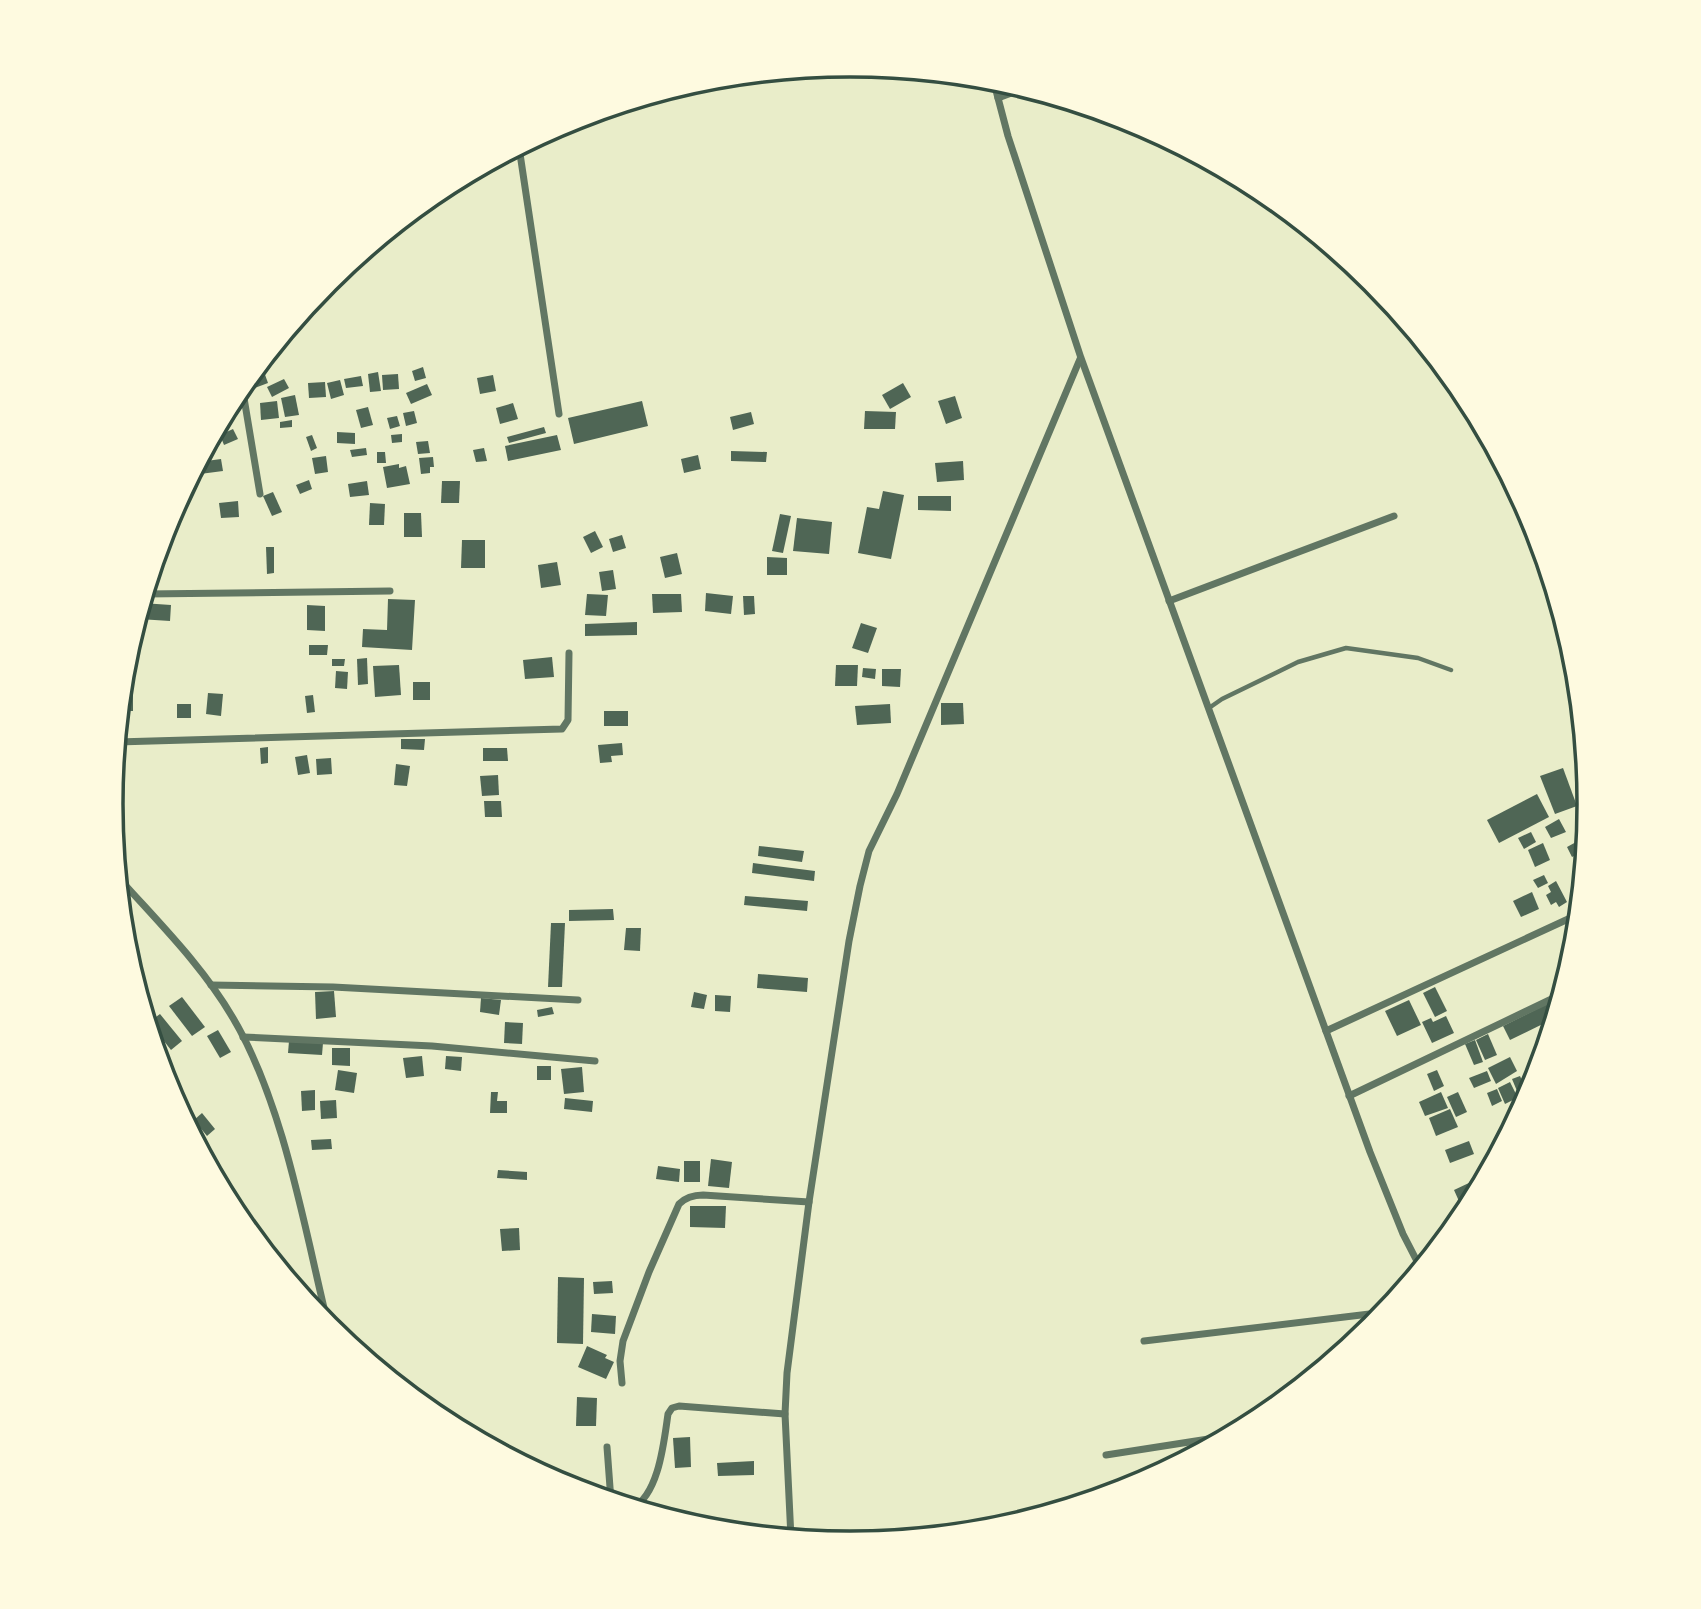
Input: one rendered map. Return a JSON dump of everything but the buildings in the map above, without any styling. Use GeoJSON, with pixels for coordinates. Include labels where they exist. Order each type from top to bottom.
{"type":"FeatureCollection","features":[{"type":"Feature","properties":{"kind":"street"},"geometry":{"type":"LineString","coordinates":[[996,92],[1008,136],[1081,358],[1349,1096],[1403,1234],[1417,1261]]}},
{"type":"Feature","properties":{"kind":"street"},"geometry":{"type":"LineString","coordinates":[[998,98],[1007,95]]}},
{"type":"Feature","properties":{"kind":"street"},"geometry":{"type":"LineString","coordinates":[[520,156],[559,414]]}},
{"type":"Feature","properties":{"kind":"street"},"geometry":{"type":"LineString","coordinates":[[791,1529],[785,1414],[787,1373],[808,1202],[849,941],[869,850],[897,794],[1081,358]]}},
{"type":"Feature","properties":{"kind":"street"},"geometry":{"type":"LineString","coordinates":[[245,402],[260,494]]}},
{"type":"Feature","properties":{"kind":"street"},"geometry":{"type":"LineString","coordinates":[[1169,601],[1394,516]]}},
{"type":"Feature","properties":{"kind":"street"},"geometry":{"type":"LineString","coordinates":[[155,594],[390,591]]}},
{"type":"Feature","properties":{"kind":"street"},"geometry":{"type":"LineString","coordinates":[[126,742],[562,729],[568,720],[569,653]]}},
{"type":"Feature","properties":{"kind":"street"},"geometry":{"type":"LineString","coordinates":[[128,888],[200,969],[243,1037],[268,1097],[290,1166],[323,1305]]}},
{"type":"Feature","properties":{"kind":"street"},"geometry":{"type":"LineString","coordinates":[[1325,1031],[1568,920]]}},
{"type":"Feature","properties":{"kind":"street"},"geometry":{"type":"LineString","coordinates":[[211,985],[333,987],[578,1000]]}},
{"type":"Feature","properties":{"kind":"street"},"geometry":{"type":"LineString","coordinates":[[1349,1096],[1551,999]]}},
{"type":"Feature","properties":{"kind":"street"},"geometry":{"type":"LineString","coordinates":[[243,1037],[432,1046],[595,1061]]}},
{"type":"Feature","properties":{"kind":"street"},"geometry":{"type":"LineString","coordinates":[[622,1383],[620,1361],[623,1341],[649,1272],[683,1200],[703,1195],[808,1202]]}},
{"type":"Feature","properties":{"kind":"street"},"geometry":{"type":"LineString","coordinates":[[1144,1341],[1370,1314]]}},
{"type":"Feature","properties":{"kind":"street"},"geometry":{"type":"LineString","coordinates":[[641,1501],[652,1486],[659,1466],[668,1414],[672,1408],[679,1406],[785,1414]]}},
{"type":"Feature","properties":{"kind":"street"},"geometry":{"type":"LineString","coordinates":[[1106,1455],[1208,1438]]}},
{"type":"Feature","properties":{"kind":"street"},"geometry":{"type":"LineString","coordinates":[[607,1447],[610,1491]]}},
{"type":"Feature","properties":{"kind":"lane"},"geometry":{"type":"LineString","coordinates":[[1208,708],[1298,662],[1346,648],[1418,658],[1451,670]]}}]}
